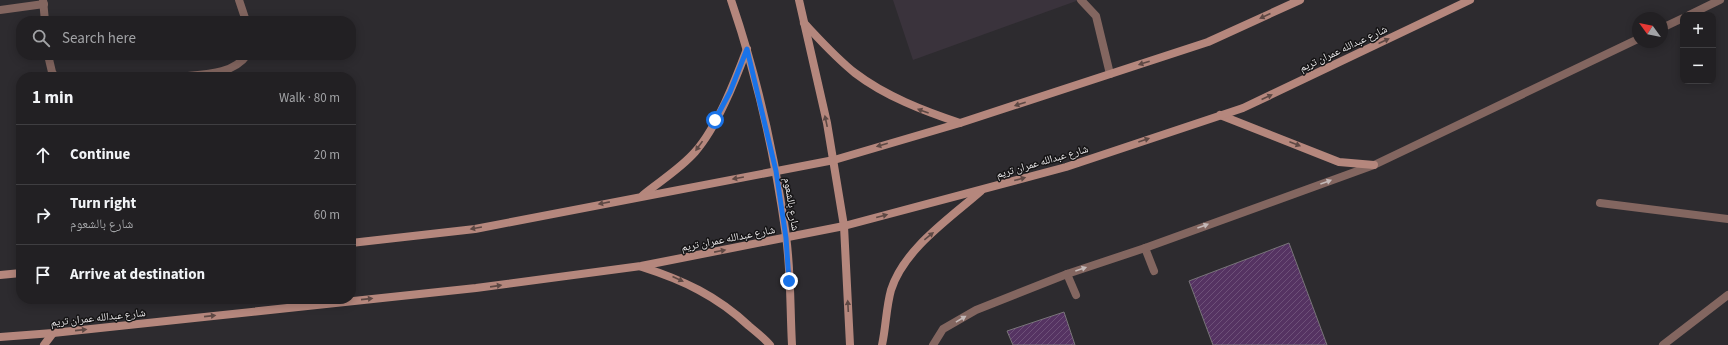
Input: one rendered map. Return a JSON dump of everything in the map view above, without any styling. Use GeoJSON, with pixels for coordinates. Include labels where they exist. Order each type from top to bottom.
{"type":"FeatureCollection","features":[{"type":"Feature","properties":{"kind":"street"},"geometry":{"type":"LineString","coordinates":[[239,0],[244,16]]}},
{"type":"Feature","properties":{"kind":"street","name":"شارع بالشعوم"},"geometry":{"type":"LineString","coordinates":[[731,0],[747,49],[776,171],[786,238],[792,345]]}},
{"type":"Feature","properties":{"kind":"street"},"geometry":{"type":"LineString","coordinates":[[798,0],[834,160],[844,226],[850,345]]}},
{"type":"Feature","properties":{"kind":"street"},"geometry":{"type":"LineString","coordinates":[[1081,0],[1096,16],[1110,74]]}},
{"type":"Feature","properties":{"kind":"street"},"geometry":{"type":"LineString","coordinates":[[356,242],[475,228],[642,195],[834,160],[960,123],[1208,42],[1300,0]]}},
{"type":"Feature","properties":{"kind":"street","name":"شارع عبدالله عمران تريم"},"geometry":{"type":"LineString","coordinates":[[356,301],[476,288],[641,266],[844,226],[1066,167],[1243,108],[1470,0]]}},
{"type":"Feature","properties":{"kind":"street"},"geometry":{"type":"LineString","coordinates":[[1694,12],[1720,0]]}},
{"type":"Feature","properties":{"kind":"street"},"geometry":{"type":"LineString","coordinates":[[0,10],[44,2],[45,16]]}},
{"type":"Feature","properties":{"kind":"street"},"geometry":{"type":"LineString","coordinates":[[1668,25],[1680,19]]}},
{"type":"Feature","properties":{"kind":"street"},"geometry":{"type":"LineString","coordinates":[[804,22],[828,48],[855,73],[918,109],[960,123]]}},
{"type":"Feature","properties":{"kind":"street"},"geometry":{"type":"LineString","coordinates":[[933,345],[943,329],[976,310],[1067,274],[1145,248],[1374,165],[1632,42]]}},
{"type":"Feature","properties":{"kind":"street"},"geometry":{"type":"LineString","coordinates":[[642,195],[679,168],[695,152],[705,139],[730,92],[747,49]]}},
{"type":"Feature","properties":{"kind":"street"},"geometry":{"type":"LineString","coordinates":[[49,60],[52,72]]}},
{"type":"Feature","properties":{"kind":"street"},"geometry":{"type":"LineString","coordinates":[[212,72],[235,67],[243,60]]}},
{"type":"Feature","properties":{"kind":"street"},"geometry":{"type":"LineString","coordinates":[[1220,115],[1339,162],[1374,165]]}},
{"type":"Feature","properties":{"kind":"street"},"geometry":{"type":"LineString","coordinates":[[882,345],[891,290],[903,265],[921,243],[983,189]]}},
{"type":"Feature","properties":{"kind":"street"},"geometry":{"type":"LineString","coordinates":[[1600,203],[1728,219]]}},
{"type":"Feature","properties":{"kind":"street"},"geometry":{"type":"LineString","coordinates":[[1145,248],[1154,271]]}},
{"type":"Feature","properties":{"kind":"street"},"geometry":{"type":"LineString","coordinates":[[641,266],[674,277],[706,293],[735,312],[770,345]]}},
{"type":"Feature","properties":{"kind":"street"},"geometry":{"type":"LineString","coordinates":[[0,275],[16,273]]}},
{"type":"Feature","properties":{"kind":"street"},"geometry":{"type":"LineString","coordinates":[[1067,274],[1076,295]]}},
{"type":"Feature","properties":{"kind":"street"},"geometry":{"type":"LineString","coordinates":[[1663,345],[1728,295]]}},
{"type":"Feature","properties":{"kind":"street","name":"شارع عبدالله عمران تريم"},"geometry":{"type":"LineString","coordinates":[[0,337],[53,333],[326,304]]}},
{"type":"Feature","properties":{"kind":"street"},"geometry":{"type":"LineString","coordinates":[[44,345],[53,333]]}},
{"type":"Feature","properties":{"kind":"shaded area"},"geometry":{"type":"Polygon","coordinates":[[[893,0],[1079,0],[913,60],[893,0]]]}},
{"type":"Feature","properties":{"kind":"building"},"geometry":{"type":"Polygon","coordinates":[[[1289,243],[1327,345],[1213,345],[1189,281],[1289,243]]]}},
{"type":"Feature","properties":{"kind":"building"},"geometry":{"type":"Polygon","coordinates":[[[1064,312],[1075,345],[1013,345],[1007,331],[1064,312]]]}},
{"type":"Feature","properties":{"kind":"route"},"geometry":{"type":"LineString","coordinates":[[715,120],[730,92],[747,49],[776,171],[786,238],[789,281]]}}]}
